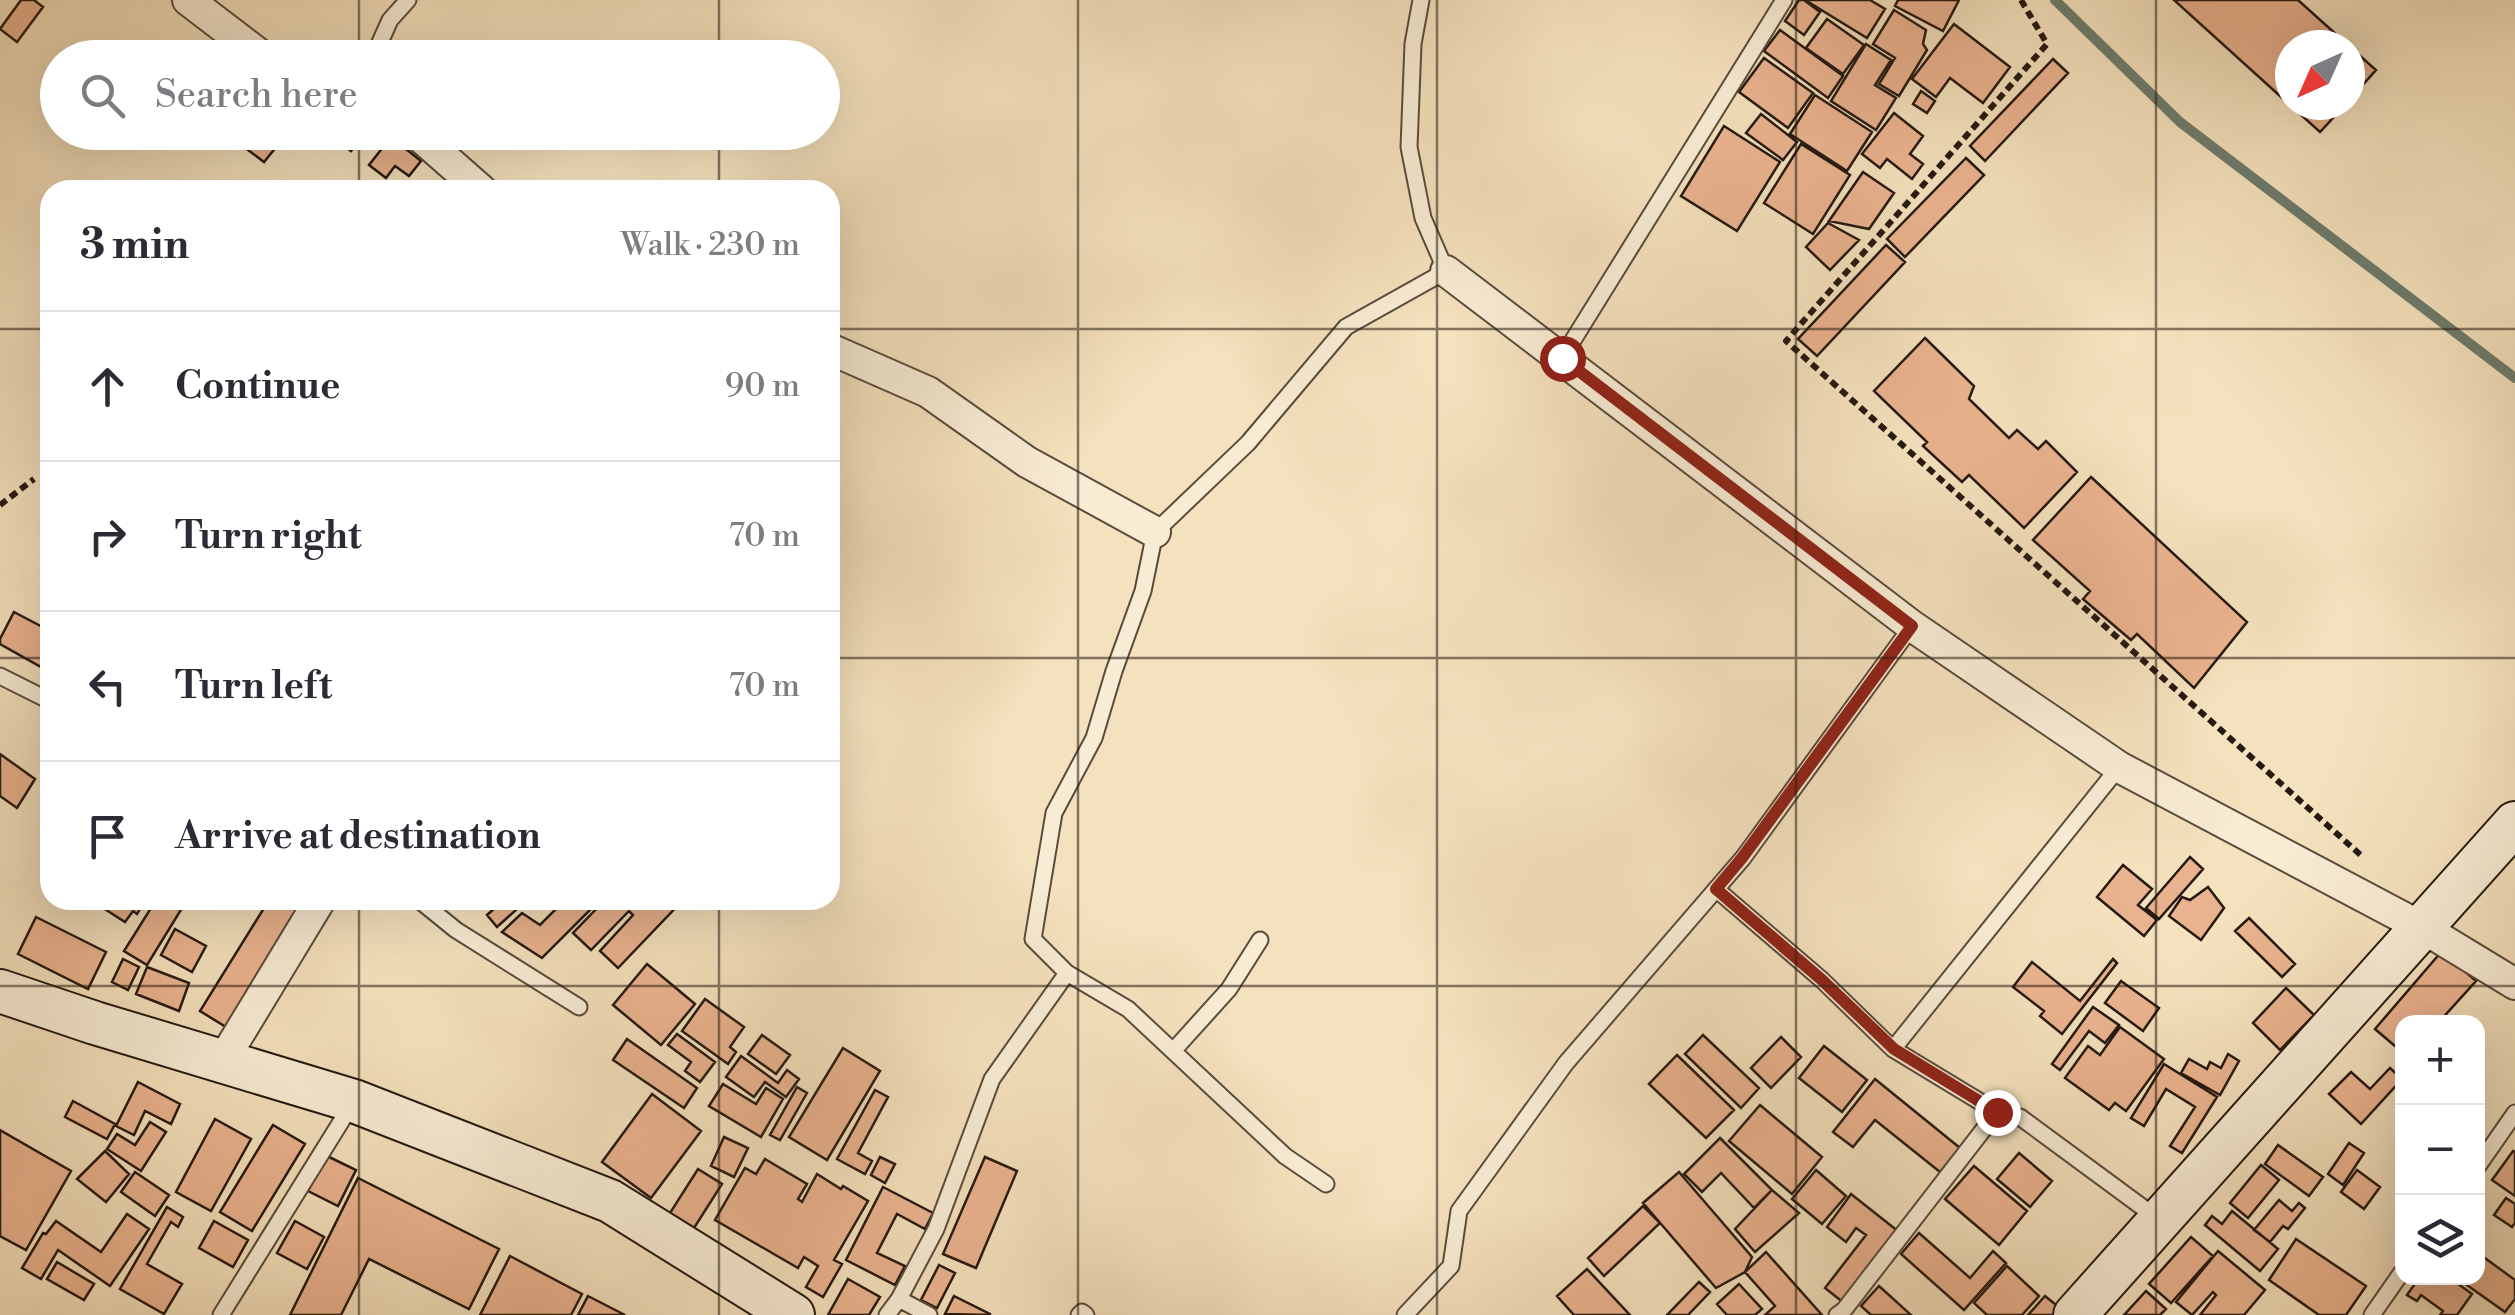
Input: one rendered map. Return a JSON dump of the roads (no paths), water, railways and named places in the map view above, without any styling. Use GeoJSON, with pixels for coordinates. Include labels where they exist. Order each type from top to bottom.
{"type":"FeatureCollection","features":[{"type":"Feature","properties":{"kind":"street"},"geometry":{"type":"LineString","coordinates":[[188,0],[240,40]]}},
{"type":"Feature","properties":{"kind":"street"},"geometry":{"type":"LineString","coordinates":[[435,150],[470,180]]}},
{"type":"Feature","properties":{"kind":"street"},"geometry":{"type":"LineString","coordinates":[[1446,271],[1912,626],[2119,768],[2423,928],[2515,984]]}},
{"type":"Feature","properties":{"kind":"street"},"geometry":{"type":"LineString","coordinates":[[840,353],[928,392],[1027,462],[1154,532]]}},
{"type":"Feature","properties":{"kind":"street"},"geometry":{"type":"LineString","coordinates":[[2075,1315],[2515,823]]}},
{"type":"Feature","properties":{"kind":"street"},"geometry":{"type":"LineString","coordinates":[[223,1060],[314,910]]}},
{"type":"Feature","properties":{"kind":"street"},"geometry":{"type":"LineString","coordinates":[[0,992],[354,1101],[610,1202],[793,1315]]}},
{"type":"Feature","properties":{"kind":"lane"},"geometry":{"type":"LineString","coordinates":[[381,40],[390,20],[408,0]]}},
{"type":"Feature","properties":{"kind":"lane"},"geometry":{"type":"LineString","coordinates":[[1326,1184],[1284,1156],[1128,1009],[1067,973],[1032,939],[1054,813],[1094,738],[1143,591],[1154,532],[1248,442],[1346,327],[1446,271],[1423,218],[1409,147],[1413,44],[1421,0]]}},
{"type":"Feature","properties":{"kind":"lane"},"geometry":{"type":"LineString","coordinates":[[1562,358],[1784,0]]}},
{"type":"Feature","properties":{"kind":"lane"},"geometry":{"type":"LineString","coordinates":[[1404,1315],[1451,1266],[1460,1210],[1566,1063],[1742,858],[1912,626]]}},
{"type":"Feature","properties":{"kind":"lane"},"geometry":{"type":"LineString","coordinates":[[0,676],[40,696]]}},
{"type":"Feature","properties":{"kind":"lane"},"geometry":{"type":"LineString","coordinates":[[1894,1049],[2119,768]]}},
{"type":"Feature","properties":{"kind":"lane"},"geometry":{"type":"LineString","coordinates":[[1716,889],[1822,980],[1894,1049],[1997,1112],[2020,1117],[2160,1220]]}},
{"type":"Feature","properties":{"kind":"lane"},"geometry":{"type":"LineString","coordinates":[[431,910],[456,930],[579,1007]]}},
{"type":"Feature","properties":{"kind":"lane"},"geometry":{"type":"LineString","coordinates":[[1173,1051],[1228,989],[1260,940]]}},
{"type":"Feature","properties":{"kind":"lane"},"geometry":{"type":"LineString","coordinates":[[887,1315],[936,1229],[992,1079],[1067,973]]}},
{"type":"Feature","properties":{"kind":"lane"},"geometry":{"type":"LineString","coordinates":[[221,1315],[354,1101]]}},
{"type":"Feature","properties":{"kind":"lane"},"geometry":{"type":"LineString","coordinates":[[1837,1315],[1997,1112]]}},
{"type":"Feature","properties":{"kind":"lane"},"geometry":{"type":"LineString","coordinates":[[2485,1156],[2515,1113]]}},
{"type":"Feature","properties":{"kind":"lane"},"geometry":{"type":"LineString","coordinates":[[2372,1315],[2395,1282]]}},
{"type":"Feature","properties":{"kind":"lane"},"geometry":{"type":"LineString","coordinates":[[899,1299],[929,1315]]}},
{"type":"Feature","properties":{"kind":"waterway"},"geometry":{"type":"LineString","coordinates":[[2055,0],[2180,122],[2515,378]]}}]}
